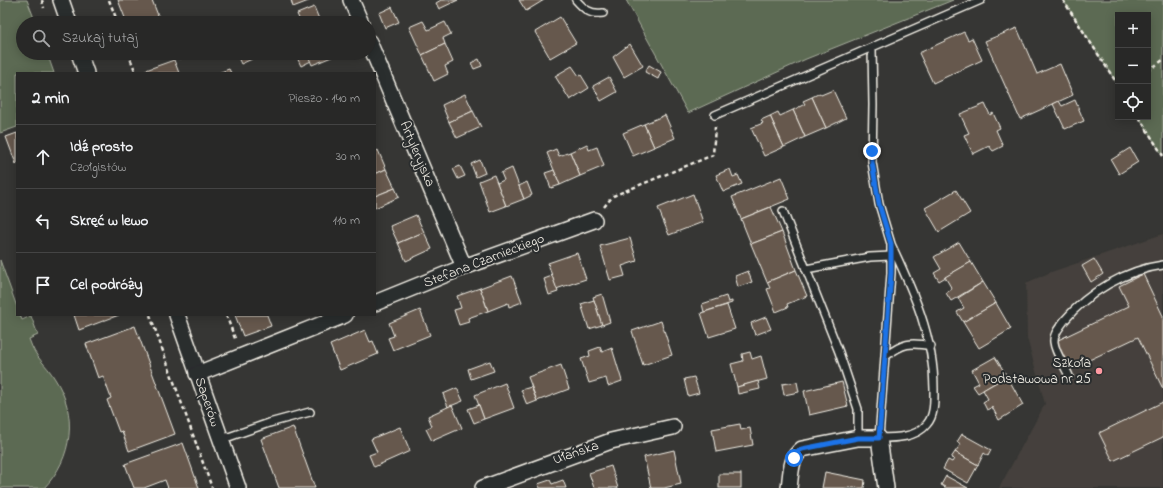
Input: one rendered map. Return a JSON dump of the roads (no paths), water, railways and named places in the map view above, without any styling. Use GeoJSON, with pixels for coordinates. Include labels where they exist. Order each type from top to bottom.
{"type":"FeatureCollection","features":[{"type":"Feature","properties":{"kind":"street"},"geometry":{"type":"LineString","coordinates":[[61,0],[67,16]]}},
{"type":"Feature","properties":{"kind":"street"},"geometry":{"type":"LineString","coordinates":[[351,0],[358,16]]}},
{"type":"Feature","properties":{"kind":"street","name":"Artyleryjska"},"geometry":{"type":"LineString","coordinates":[[376,59],[464,267]]}},
{"type":"Feature","properties":{"kind":"street"},"geometry":{"type":"LineString","coordinates":[[81,60],[86,72]]}},
{"type":"Feature","properties":{"kind":"street","name":"Stefana Czarnieckiego"},"geometry":{"type":"LineString","coordinates":[[376,303],[464,267],[594,220]]}},
{"type":"Feature","properties":{"kind":"street","name":"Saperów"},"geometry":{"type":"LineString","coordinates":[[176,316],[238,488]]}},
{"type":"Feature","properties":{"kind":"street"},"geometry":{"type":"LineString","coordinates":[[197,374],[343,316]]}},
{"type":"Feature","properties":{"kind":"street","name":"Ułańska"},"geometry":{"type":"LineString","coordinates":[[483,488],[610,441],[673,427]]}},
{"type":"Feature","properties":{"kind":"street"},"geometry":{"type":"LineString","coordinates":[[789,488],[792,464],[797,452],[802,449],[858,438],[879,438],[886,488]]}},
{"type":"Feature","properties":{"kind":"lane"},"geometry":{"type":"LineString","coordinates":[[576,0],[589,12],[596,15],[603,13]]}},
{"type":"Feature","properties":{"kind":"lane"},"geometry":{"type":"LineString","coordinates":[[715,115],[981,0]]}},
{"type":"Feature","properties":{"kind":"lane"},"geometry":{"type":"LineString","coordinates":[[872,48],[872,162],[879,204],[891,244],[918,306],[931,346],[934,366],[934,402],[931,420],[912,434],[899,438],[879,438],[886,356],[891,244]]}},
{"type":"Feature","properties":{"kind":"lane"},"geometry":{"type":"LineString","coordinates":[[783,212],[839,352],[858,409],[858,438]]}},
{"type":"Feature","properties":{"kind":"lane"},"geometry":{"type":"LineString","coordinates":[[806,269],[870,257],[891,256]]}},
{"type":"Feature","properties":{"kind":"lane"},"geometry":{"type":"LineString","coordinates":[[1069,376],[1054,343],[1055,336],[1060,326],[1075,307],[1108,284],[1148,267],[1163,264]]}},
{"type":"Feature","properties":{"kind":"lane"},"geometry":{"type":"LineString","coordinates":[[886,356],[898,347],[907,344],[916,343],[931,346]]}},
{"type":"Feature","properties":{"kind":"lane"},"geometry":{"type":"LineString","coordinates":[[220,440],[269,423],[310,412]]}},
{"type":"Feature","properties":{"kind":"place","name":"Szkoła Podstawowa nr 25"},"geometry":{"type":"Point","coordinates":[1099,371]}}]}
